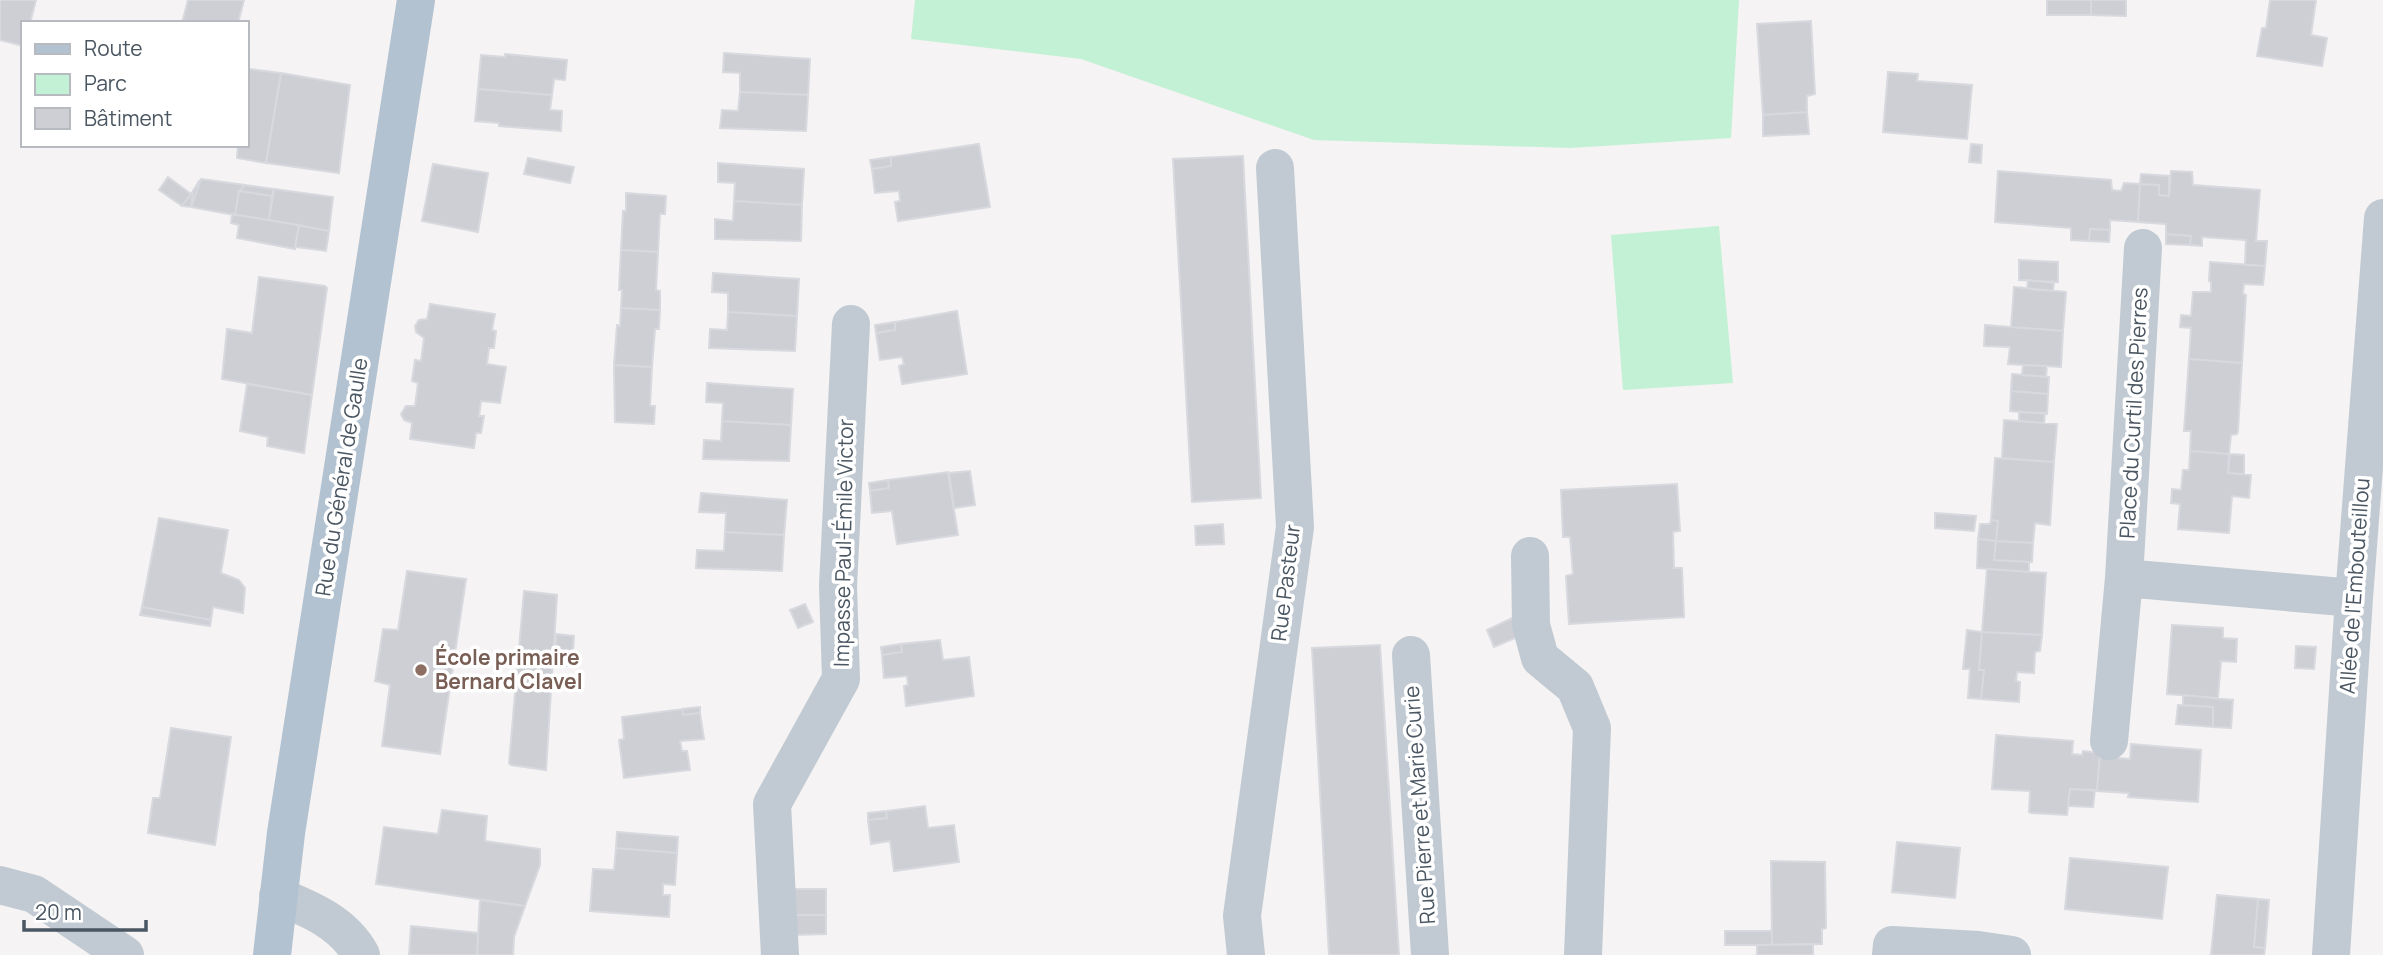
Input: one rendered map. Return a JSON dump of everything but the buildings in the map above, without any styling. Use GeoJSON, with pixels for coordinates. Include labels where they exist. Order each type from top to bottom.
{"type":"FeatureCollection","features":[{"type":"Feature","properties":{"kind":"main road","name":"Rue du Général de Gaulle"},"geometry":{"type":"LineString","coordinates":[[272,955],[278,896],[416,0]]}},
{"type":"Feature","properties":{"kind":"street","name":"Rue Pasteur"},"geometry":{"type":"LineString","coordinates":[[1246,955],[1242,916],[1295,527],[1275,168]]}},
{"type":"Feature","properties":{"kind":"street","name":"Allée de l'Embouteillou"},"geometry":{"type":"LineString","coordinates":[[2331,955],[2354,598],[2382,239]]}},
{"type":"Feature","properties":{"kind":"street","name":"Place du Curtil des Pierres"},"geometry":{"type":"LineString","coordinates":[[2109,741],[2124,578],[2143,248]]}},
{"type":"Feature","properties":{"kind":"street","name":"Impasse Paul-Émile Victor"},"geometry":{"type":"LineString","coordinates":[[780,955],[772,804],[841,679],[838,586],[851,324]]}},
{"type":"Feature","properties":{"kind":"street"},"geometry":{"type":"LineString","coordinates":[[1530,556],[1531,625],[1540,658],[1575,687],[1592,728],[1583,955]]}},
{"type":"Feature","properties":{"kind":"street"},"geometry":{"type":"LineString","coordinates":[[2124,578],[2354,598]]}},
{"type":"Feature","properties":{"kind":"street","name":"Rue Pierre et Marie Curie"},"geometry":{"type":"LineString","coordinates":[[1410,655],[1430,955]]}},
{"type":"Feature","properties":{"kind":"street"},"geometry":{"type":"LineString","coordinates":[[0,885],[34,894],[125,955]]}},
{"type":"Feature","properties":{"kind":"street"},"geometry":{"type":"LineString","coordinates":[[278,896],[322,915],[354,941],[361,955]]}},
{"type":"Feature","properties":{"kind":"street"},"geometry":{"type":"LineString","coordinates":[[1891,955],[1892,945],[1987,953]]}},
{"type":"Feature","properties":{"kind":"green space"},"geometry":{"type":"Polygon","coordinates":[[[915,0],[1739,0],[1731,138],[1570,148],[1314,140],[1081,59],[911,39],[915,0]]]}},
{"type":"Feature","properties":{"kind":"green space"},"geometry":{"type":"Polygon","coordinates":[[[1719,226],[1733,383],[1623,390],[1611,235],[1719,226]]]}},
{"type":"Feature","properties":{"kind":"place","name":"École primaire Bernard Clavel"},"geometry":{"type":"Point","coordinates":[421,670]}}]}
